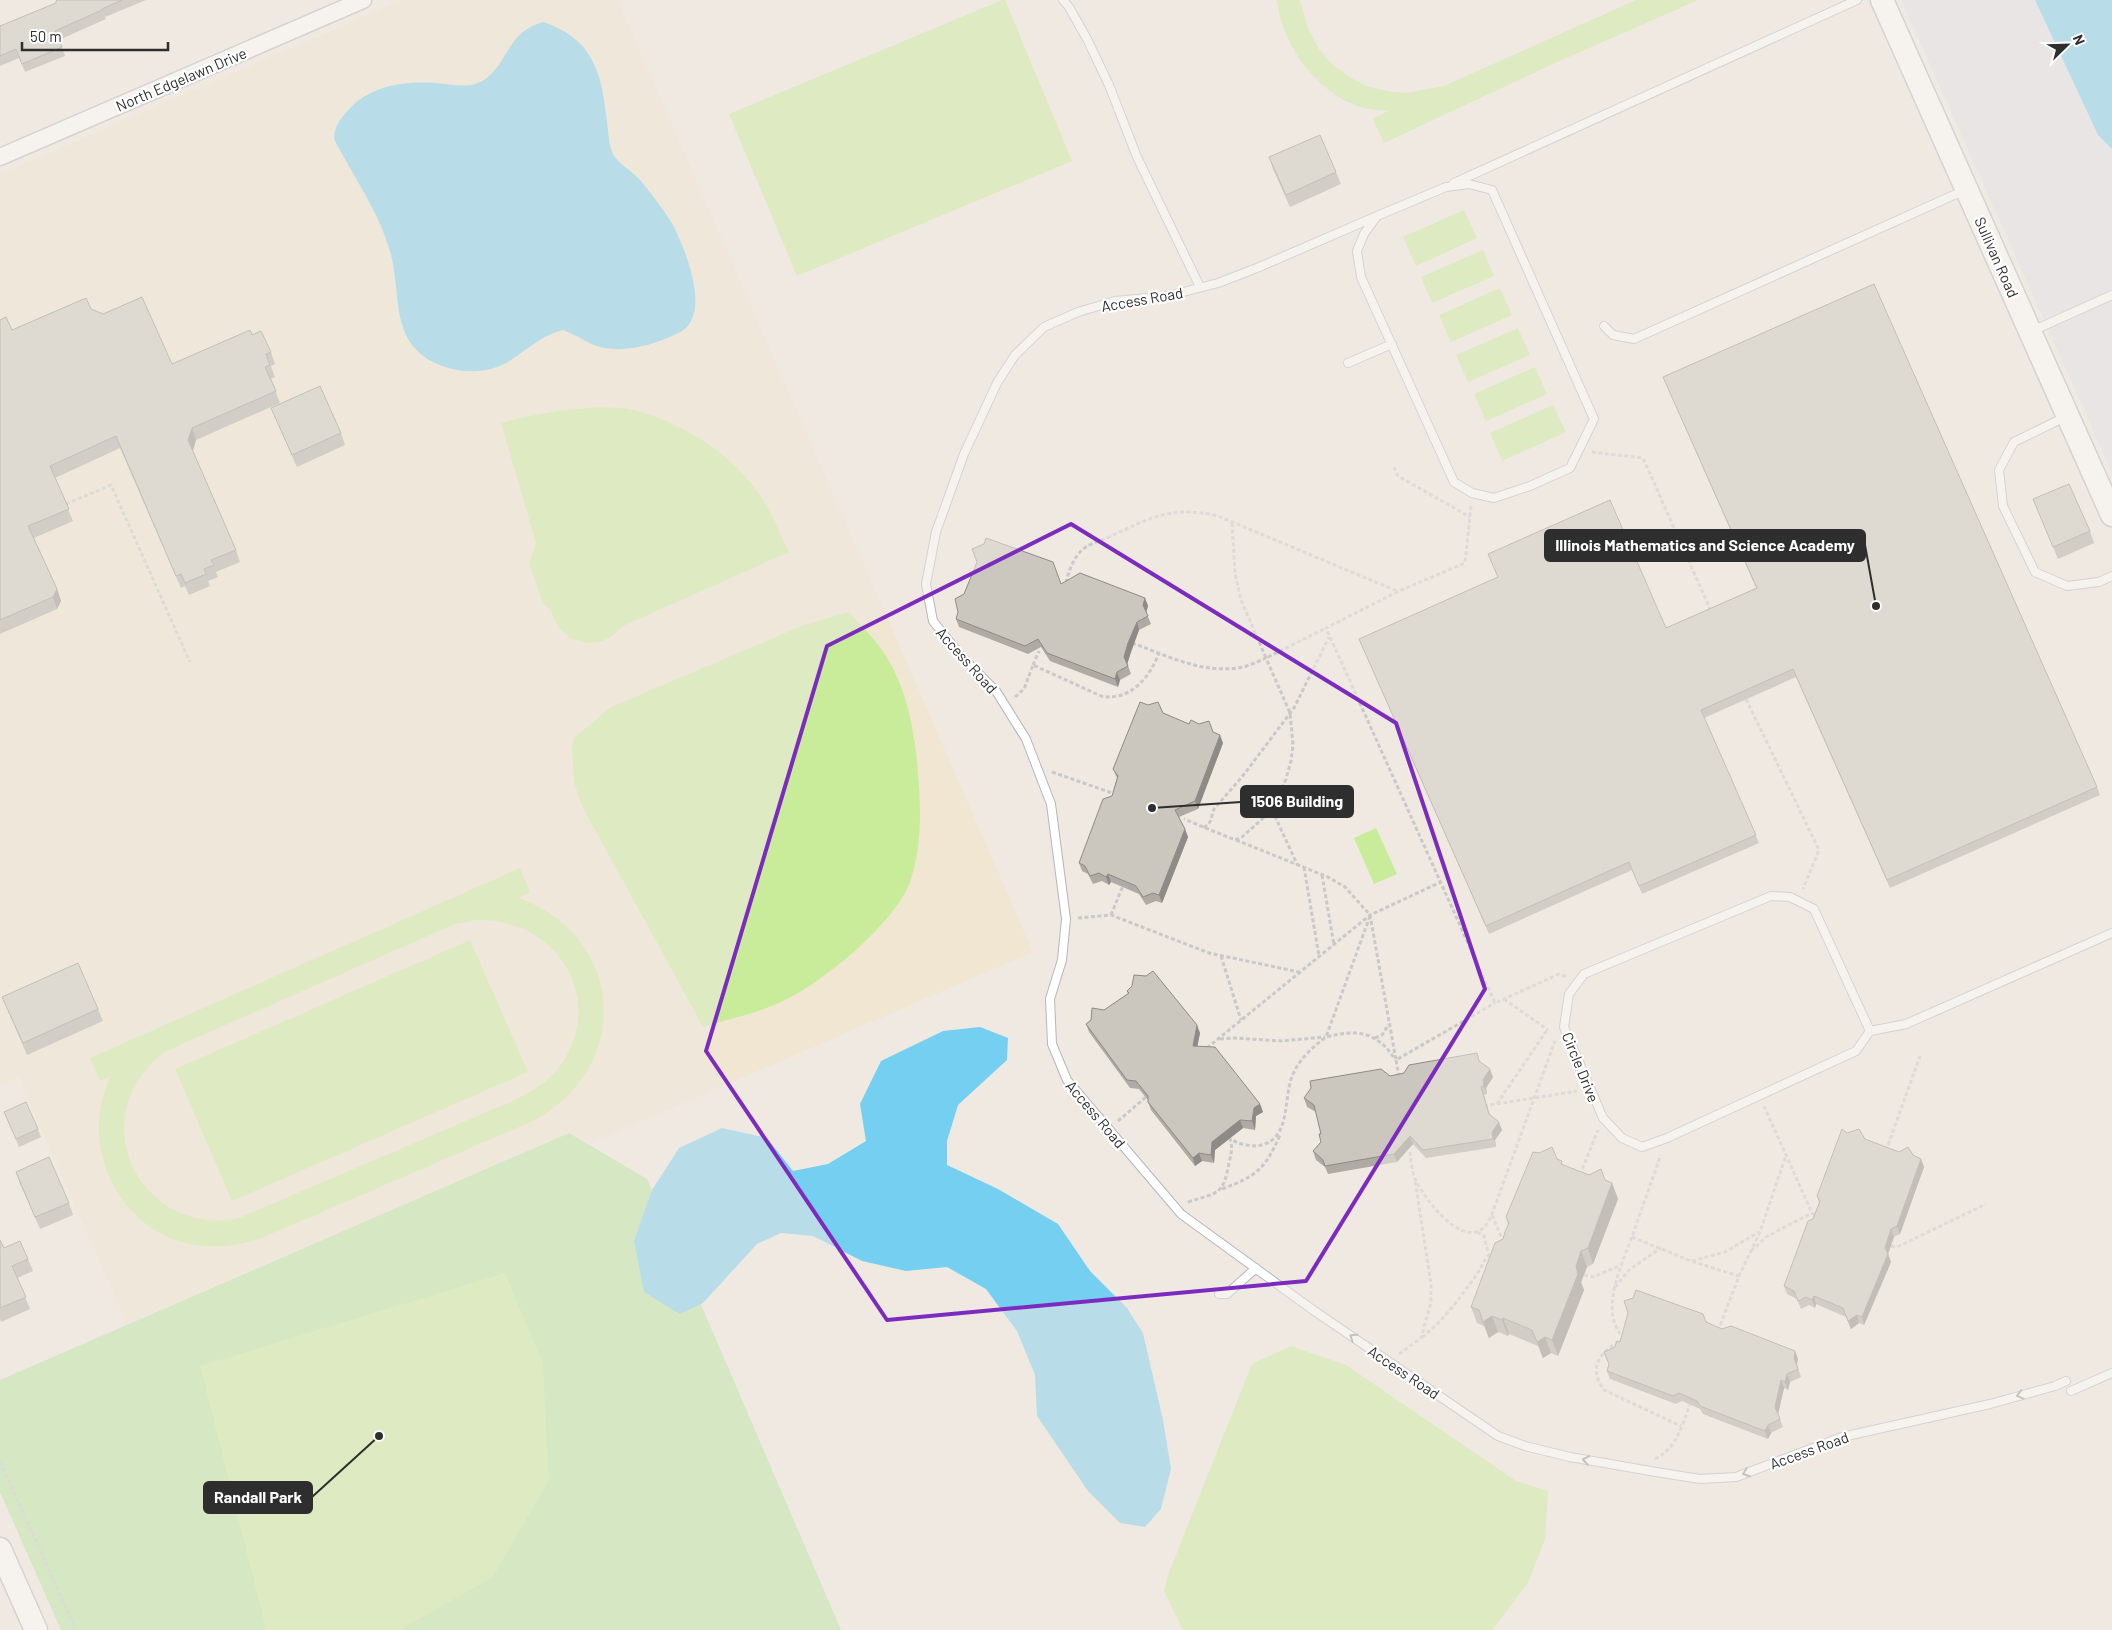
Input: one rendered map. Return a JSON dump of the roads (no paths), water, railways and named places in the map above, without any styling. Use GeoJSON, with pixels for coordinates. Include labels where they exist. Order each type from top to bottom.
{"type":"FeatureCollection","features":[{"type":"Feature","properties":{"kind":"street","name":"North Edgelawn Drive"},"geometry":{"type":"LineString","coordinates":[[0,157],[363,0]]}},
{"type":"Feature","properties":{"kind":"street","name":"Sullivan Road"},"geometry":{"type":"LineString","coordinates":[[1882,0],[2112,514]]}},
{"type":"Feature","properties":{"kind":"street"},"geometry":{"type":"LineString","coordinates":[[0,1549],[36,1630]]}},
{"type":"Feature","properties":{"kind":"lane"},"geometry":{"type":"LineString","coordinates":[[1062,0],[1073,15],[1110,85],[1137,157],[1200,287]]}},
{"type":"Feature","properties":{"kind":"lane","name":"Access Road"},"geometry":{"type":"LineString","coordinates":[[1857,0],[1446,187],[1257,268],[1168,296],[1115,301],[1078,312],[1044,327],[1015,355],[996,383],[964,454],[936,532],[926,584],[933,621],[961,656],[996,691],[1026,739],[1051,804],[1066,919],[1062,960],[1050,999],[1052,1044],[1067,1080],[1181,1214],[1388,1361],[1498,1436],[1525,1446],[1570,1457],[1700,1479],[1736,1476],[1842,1437],[1990,1404],[2055,1386],[2066,1381]]}},
{"type":"Feature","properties":{"kind":"lane"},"geometry":{"type":"LineString","coordinates":[[1377,216],[1364,234],[1357,252],[1361,277],[1454,482],[1472,493],[1494,498],[1530,486],[1570,468],[1594,419],[1492,190],[1469,184],[1446,187]]}},
{"type":"Feature","properties":{"kind":"lane"},"geometry":{"type":"LineString","coordinates":[[1604,326],[1613,334],[1634,339],[1967,189]]}},
{"type":"Feature","properties":{"kind":"lane"},"geometry":{"type":"LineString","coordinates":[[2030,332],[2112,296]]}},
{"type":"Feature","properties":{"kind":"lane"},"geometry":{"type":"LineString","coordinates":[[1348,363],[1392,344]]}},
{"type":"Feature","properties":{"kind":"lane"},"geometry":{"type":"LineString","coordinates":[[2067,416],[2014,442],[1999,470],[2003,506],[2035,572],[2067,586],[2099,582],[2112,576]]}},
{"type":"Feature","properties":{"kind":"lane","name":"Circle Drive"},"geometry":{"type":"LineString","coordinates":[[1771,896],[1790,897],[1814,909],[1870,1031],[1856,1051],[1667,1138],[1642,1147],[1622,1138],[1603,1118],[1562,1028],[1569,994],[1584,974],[1771,896]]}},
{"type":"Feature","properties":{"kind":"lane"},"geometry":{"type":"LineString","coordinates":[[1870,1031],[1906,1024],[2112,933]]}},
{"type":"Feature","properties":{"kind":"lane"},"geometry":{"type":"LineString","coordinates":[[1219,1294],[1228,1294],[1256,1268]]}},
{"type":"Feature","properties":{"kind":"lane"},"geometry":{"type":"LineString","coordinates":[[2071,1391],[2112,1374]]}},
{"type":"Feature","properties":{"kind":"water"},"geometry":{"type":"Polygon","coordinates":[[[2035,0],[2112,0],[2112,149],[2098,135],[2035,0]]]}},
{"type":"Feature","properties":{"kind":"water"},"geometry":{"type":"Polygon","coordinates":[[[543,22],[559,28],[572,36],[590,57],[601,83],[612,152],[641,181],[663,209],[674,227],[692,274],[695,300],[694,311],[691,321],[686,328],[666,339],[640,347],[604,348],[563,330],[553,333],[535,343],[512,360],[494,368],[476,371],[451,369],[427,358],[414,347],[406,334],[398,303],[394,268],[385,236],[372,207],[334,139],[335,130],[351,107],[369,94],[380,89],[413,83],[463,85],[478,83],[493,72],[521,33],[543,22]]]}},
{"type":"Feature","properties":{"kind":"water"},"geometry":{"type":"Polygon","coordinates":[[[980,1027],[1008,1038],[1007,1060],[958,1105],[947,1141],[947,1165],[998,1189],[1058,1224],[1090,1271],[1127,1308],[1143,1333],[1163,1420],[1171,1469],[1161,1509],[1145,1527],[1120,1523],[1088,1491],[1037,1416],[1035,1375],[1017,1331],[986,1289],[947,1267],[906,1271],[862,1261],[813,1236],[781,1233],[757,1244],[703,1303],[680,1314],[644,1292],[634,1241],[652,1190],[679,1148],[722,1128],[767,1138],[793,1171],[828,1164],[866,1141],[860,1104],[881,1061],[943,1031],[980,1027]]]}},
{"type":"Feature","properties":{"kind":"place","name":"Illinois Mathematics and Science Academy"},"geometry":{"type":"Point","coordinates":[1876,606]}},
{"type":"Feature","properties":{"kind":"place","name":"1506 Building"},"geometry":{"type":"Point","coordinates":[1152,808]}},
{"type":"Feature","properties":{"kind":"place","name":"Randall Park"},"geometry":{"type":"Point","coordinates":[379,1436]}}]}
